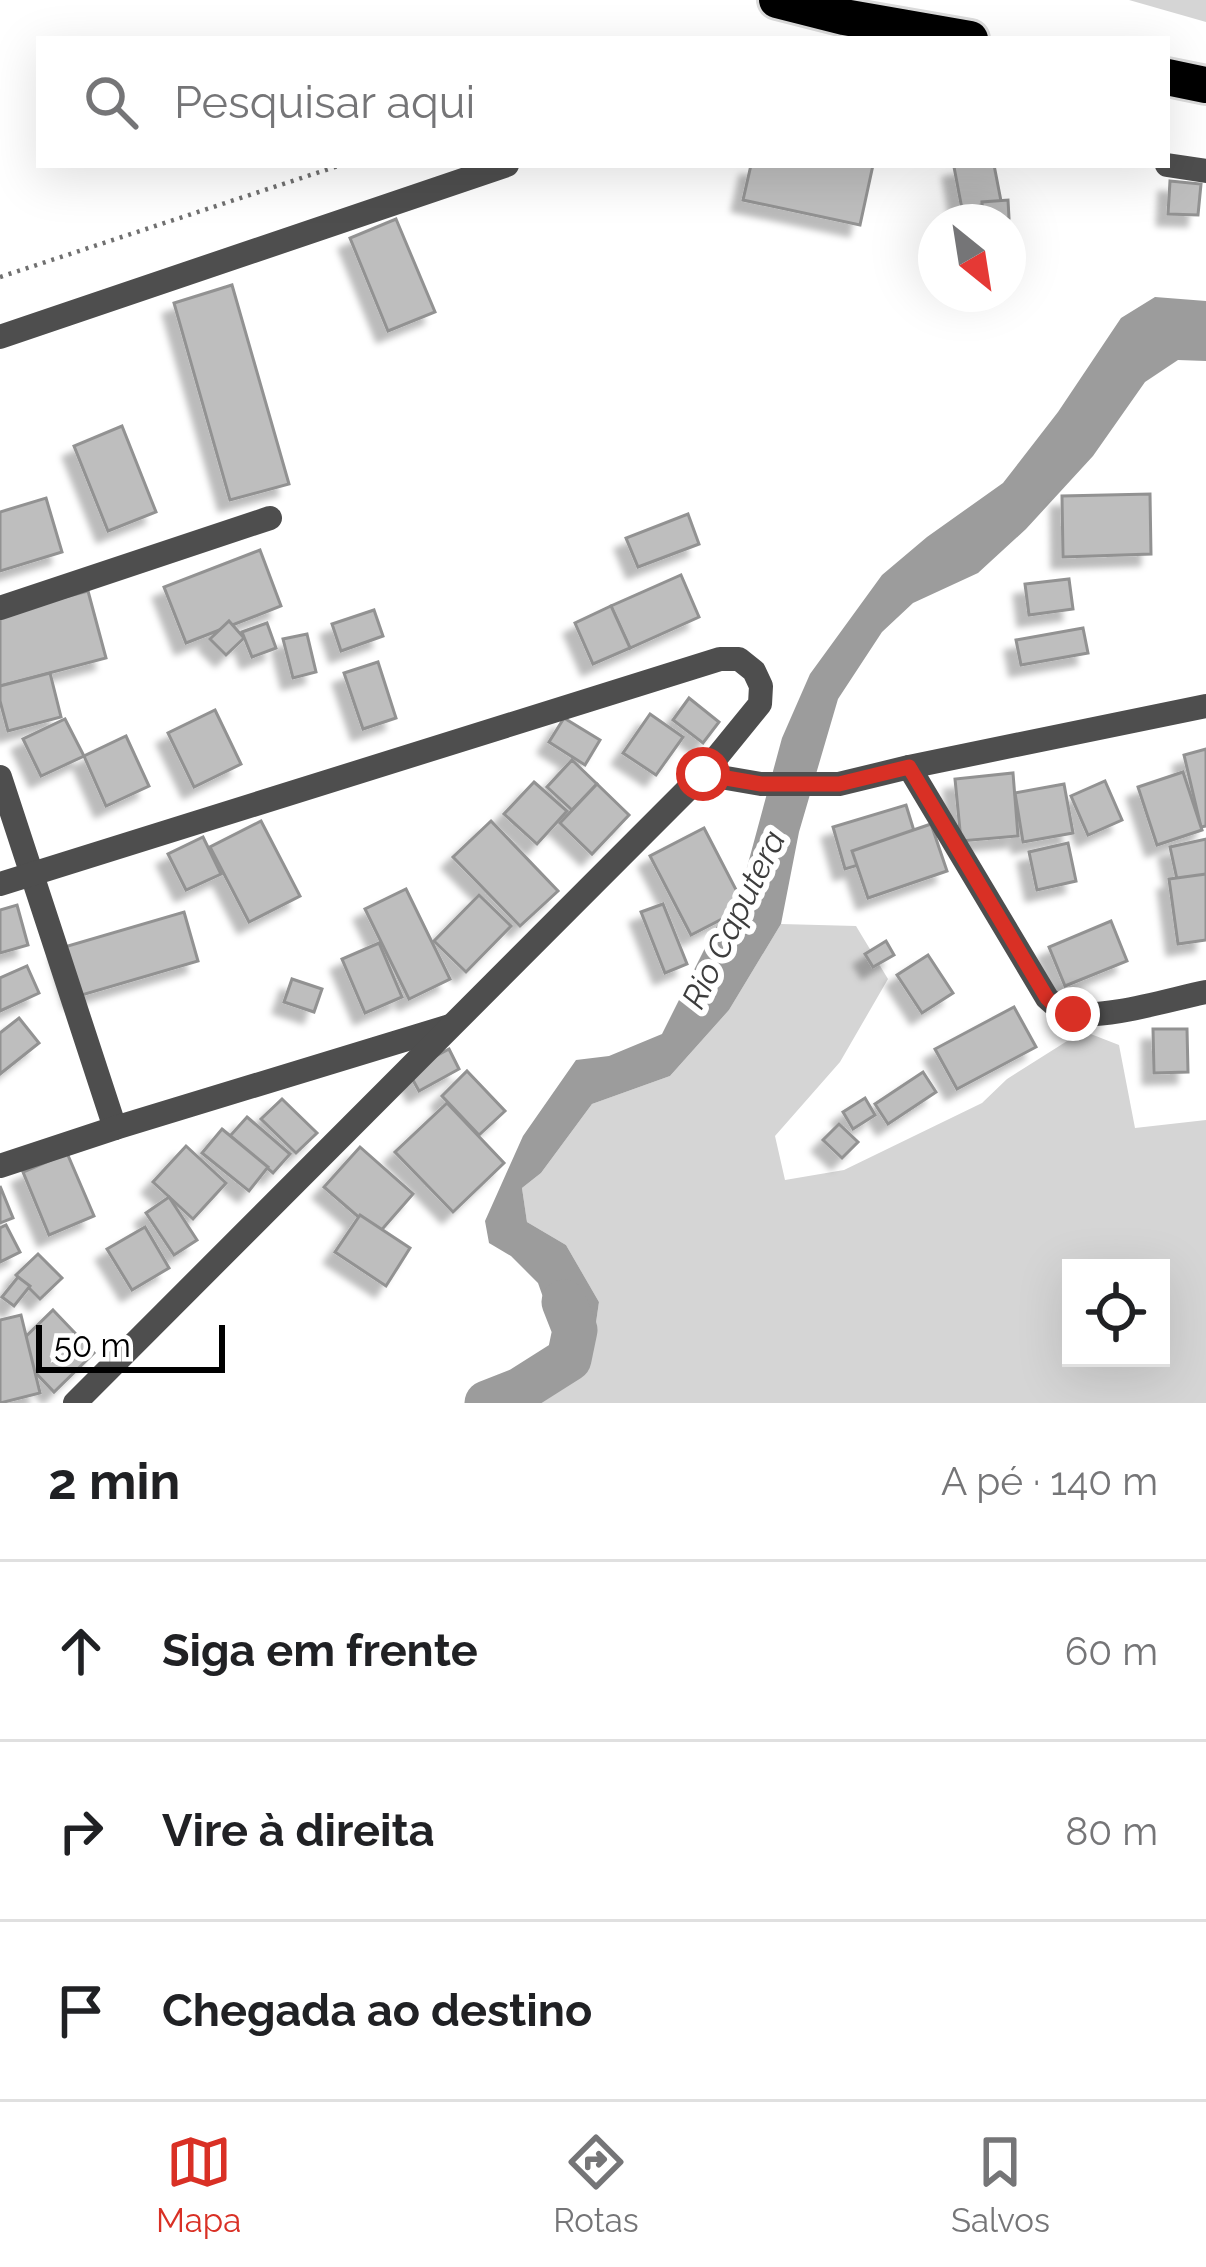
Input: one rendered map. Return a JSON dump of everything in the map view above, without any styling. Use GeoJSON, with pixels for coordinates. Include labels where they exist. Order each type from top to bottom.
{"type":"FeatureCollection","features":[{"type":"Feature","properties":{"kind":"highway"},"geometry":{"type":"LineString","coordinates":[[777,0],[953,36]]}},
{"type":"Feature","properties":{"kind":"highway"},"geometry":{"type":"LineString","coordinates":[[1170,78],[1206,86]]}},
{"type":"Feature","properties":{"kind":"street"},"geometry":{"type":"LineString","coordinates":[[1170,165],[1206,171]]}},
{"type":"Feature","properties":{"kind":"street"},"geometry":{"type":"LineString","coordinates":[[0,338],[498,168]]}},
{"type":"Feature","properties":{"kind":"street"},"geometry":{"type":"LineString","coordinates":[[0,608],[270,518]]}},
{"type":"Feature","properties":{"kind":"street"},"geometry":{"type":"LineString","coordinates":[[0,884],[720,659],[740,659],[754,671],[761,686],[760,704],[703,774],[75,1403]]}},
{"type":"Feature","properties":{"kind":"street"},"geometry":{"type":"LineString","coordinates":[[703,774],[761,784],[839,784],[1206,706]]}},
{"type":"Feature","properties":{"kind":"street"},"geometry":{"type":"LineString","coordinates":[[909,767],[1047,998],[1059,1010],[1097,1014],[1206,992]]}},
{"type":"Feature","properties":{"kind":"street"},"geometry":{"type":"LineString","coordinates":[[0,777],[115,1128]]}},
{"type":"Feature","properties":{"kind":"street"},"geometry":{"type":"LineString","coordinates":[[0,1166],[454,1025]]}},
{"type":"Feature","properties":{"kind":"path"},"geometry":{"type":"LineString","coordinates":[[0,278],[332,168]]}},
{"type":"Feature","properties":{"kind":"shaded area"},"geometry":{"type":"Polygon","coordinates":[[[1129,0],[1206,0],[1206,22],[1129,0]]]}},
{"type":"Feature","properties":{"kind":"shaded area"},"geometry":{"type":"Polygon","coordinates":[[[781,924],[856,926],[888,979],[840,1062],[775,1136],[785,1180],[844,1170],[982,1103],[1007,1079],[1083,1031],[1119,1045],[1135,1128],[1206,1120],[1206,1403],[526,1403],[591,1357],[599,1302],[566,1245],[527,1222],[522,1188],[541,1173],[592,1104],[670,1076],[729,1010],[781,924]]]}},
{"type":"Feature","properties":{"kind":"water"},"geometry":{"type":"Polygon","coordinates":[[[1155,297],[1206,301],[1206,361],[1178,360],[1145,382],[1093,456],[1026,529],[978,573],[913,603],[882,632],[838,699],[799,832],[781,924],[729,1010],[670,1076],[592,1104],[541,1173],[522,1188],[527,1222],[566,1245],[599,1302],[591,1357],[569,1359],[564,1321],[544,1300],[538,1283],[511,1256],[489,1243],[485,1221],[523,1136],[576,1060],[609,1056],[662,1034],[743,882],[782,738],[810,674],[882,575],[1003,483],[1121,318],[1155,297]]]}},
{"type":"Feature","properties":{"kind":"building"},"geometry":{"type":"Polygon","coordinates":[[[750,168],[872,168],[860,225],[743,200],[750,168]]]}},
{"type":"Feature","properties":{"kind":"building"},"geometry":{"type":"Polygon","coordinates":[[[954,168],[995,168],[1001,201],[961,204],[954,168]]]}},
{"type":"Feature","properties":{"kind":"building"},"geometry":{"type":"Polygon","coordinates":[[[1170,181],[1201,184],[1198,215],[1168,214],[1170,181]]]}},
{"type":"Feature","properties":{"kind":"building"},"geometry":{"type":"Polygon","coordinates":[[[396,219],[435,312],[388,331],[350,238],[396,219]]]}},
{"type":"Feature","properties":{"kind":"building"},"geometry":{"type":"Polygon","coordinates":[[[232,285],[289,484],[230,500],[174,303],[232,285]]]}},
{"type":"Feature","properties":{"kind":"building"},"geometry":{"type":"Polygon","coordinates":[[[122,426],[156,512],[108,531],[74,446],[122,426]]]}},
{"type":"Feature","properties":{"kind":"building"},"geometry":{"type":"Polygon","coordinates":[[[1150,494],[1151,554],[1063,557],[1062,496],[1150,494]]]}},
{"type":"Feature","properties":{"kind":"building"},"geometry":{"type":"Polygon","coordinates":[[[46,498],[62,552],[0,571],[0,512],[46,498]]]}},
{"type":"Feature","properties":{"kind":"building"},"geometry":{"type":"Polygon","coordinates":[[[688,514],[699,544],[638,567],[626,538],[688,514]]]}},
{"type":"Feature","properties":{"kind":"building"},"geometry":{"type":"Polygon","coordinates":[[[260,550],[281,606],[186,643],[164,587],[260,550]]]}},
{"type":"Feature","properties":{"kind":"building"},"geometry":{"type":"Polygon","coordinates":[[[681,575],[699,617],[630,648],[611,606],[681,575]]]}},
{"type":"Feature","properties":{"kind":"building"},"geometry":{"type":"Polygon","coordinates":[[[1069,579],[1073,609],[1029,615],[1025,584],[1069,579]]]}},
{"type":"Feature","properties":{"kind":"building"},"geometry":{"type":"Polygon","coordinates":[[[88,591],[106,658],[0,686],[0,614],[88,591]]]}},
{"type":"Feature","properties":{"kind":"building"},"geometry":{"type":"Polygon","coordinates":[[[611,606],[630,648],[593,664],[575,623],[611,606]]]}},
{"type":"Feature","properties":{"kind":"building"},"geometry":{"type":"Polygon","coordinates":[[[374,610],[383,636],[341,651],[332,624],[374,610]]]}},
{"type":"Feature","properties":{"kind":"building"},"geometry":{"type":"Polygon","coordinates":[[[229,621],[244,638],[226,655],[210,639],[229,621]]]}},
{"type":"Feature","properties":{"kind":"building"},"geometry":{"type":"Polygon","coordinates":[[[267,623],[276,648],[252,657],[242,632],[267,623]]]}},
{"type":"Feature","properties":{"kind":"building"},"geometry":{"type":"Polygon","coordinates":[[[1083,628],[1088,653],[1021,665],[1016,640],[1083,628]]]}},
{"type":"Feature","properties":{"kind":"building"},"geometry":{"type":"Polygon","coordinates":[[[307,634],[316,672],[293,678],[283,639],[307,634]]]}},
{"type":"Feature","properties":{"kind":"building"},"geometry":{"type":"Polygon","coordinates":[[[378,662],[396,718],[363,729],[344,673],[378,662]]]}},
{"type":"Feature","properties":{"kind":"building"},"geometry":{"type":"Polygon","coordinates":[[[50,673],[61,717],[8,731],[0,686],[50,673]]]}},
{"type":"Feature","properties":{"kind":"building"},"geometry":{"type":"Polygon","coordinates":[[[689,698],[719,722],[703,743],[673,720],[689,698]]]}},
{"type":"Feature","properties":{"kind":"building"},"geometry":{"type":"Polygon","coordinates":[[[215,710],[241,764],[194,787],[168,733],[215,710]]]}},
{"type":"Feature","properties":{"kind":"building"},"geometry":{"type":"Polygon","coordinates":[[[650,714],[683,737],[656,775],[623,753],[650,714]]]}},
{"type":"Feature","properties":{"kind":"building"},"geometry":{"type":"Polygon","coordinates":[[[564,718],[600,740],[585,765],[549,742],[564,718]]]}},
{"type":"Feature","properties":{"kind":"building"},"geometry":{"type":"Polygon","coordinates":[[[65,719],[84,756],[41,776],[23,739],[65,719]]]}},
{"type":"Feature","properties":{"kind":"building"},"geometry":{"type":"Polygon","coordinates":[[[126,736],[149,786],[106,806],[84,756],[126,736]]]}},
{"type":"Feature","properties":{"kind":"building"},"geometry":{"type":"Polygon","coordinates":[[[1206,749],[1206,826],[1201,827],[1184,755],[1206,749]]]}},
{"type":"Feature","properties":{"kind":"building"},"geometry":{"type":"Polygon","coordinates":[[[572,760],[597,784],[572,810],[547,787],[572,760]]]}},
{"type":"Feature","properties":{"kind":"building"},"geometry":{"type":"Polygon","coordinates":[[[1183,772],[1202,830],[1157,845],[1138,787],[1183,772]]]}},
{"type":"Feature","properties":{"kind":"building"},"geometry":{"type":"Polygon","coordinates":[[[1013,773],[1018,836],[961,841],[955,779],[1013,773]]]}},
{"type":"Feature","properties":{"kind":"building"},"geometry":{"type":"Polygon","coordinates":[[[1105,781],[1122,820],[1088,835],[1071,796],[1105,781]]]}},
{"type":"Feature","properties":{"kind":"building"},"geometry":{"type":"Polygon","coordinates":[[[534,782],[567,811],[537,844],[504,814],[534,782]]]}},
{"type":"Feature","properties":{"kind":"building"},"geometry":{"type":"Polygon","coordinates":[[[597,784],[629,815],[592,854],[560,823],[597,784]]]}},
{"type":"Feature","properties":{"kind":"building"},"geometry":{"type":"Polygon","coordinates":[[[1064,784],[1073,833],[1023,842],[1015,793],[1064,784]]]}},
{"type":"Feature","properties":{"kind":"building"},"geometry":{"type":"Polygon","coordinates":[[[906,805],[919,847],[845,869],[833,827],[906,805]]]}},
{"type":"Feature","properties":{"kind":"building"},"geometry":{"type":"Polygon","coordinates":[[[261,821],[300,896],[249,922],[210,847],[261,821]]]}},
{"type":"Feature","properties":{"kind":"building"},"geometry":{"type":"Polygon","coordinates":[[[491,821],[558,891],[520,926],[453,857],[491,821]]]}},
{"type":"Feature","properties":{"kind":"building"},"geometry":{"type":"Polygon","coordinates":[[[931,824],[947,871],[868,898],[852,851],[931,824]]]}},
{"type":"Feature","properties":{"kind":"building"},"geometry":{"type":"Polygon","coordinates":[[[704,828],[745,907],[691,935],[650,856],[704,828]]]}},
{"type":"Feature","properties":{"kind":"building"},"geometry":{"type":"Polygon","coordinates":[[[203,837],[221,874],[186,890],[168,854],[203,837]]]}},
{"type":"Feature","properties":{"kind":"building"},"geometry":{"type":"Polygon","coordinates":[[[1206,839],[1206,887],[1180,893],[1170,847],[1206,839]]]}},
{"type":"Feature","properties":{"kind":"building"},"geometry":{"type":"Polygon","coordinates":[[[1068,843],[1076,881],[1037,890],[1029,852],[1068,843]]]}},
{"type":"Feature","properties":{"kind":"building"},"geometry":{"type":"Polygon","coordinates":[[[1206,874],[1206,940],[1178,944],[1169,879],[1206,874]]]}},
{"type":"Feature","properties":{"kind":"building"},"geometry":{"type":"Polygon","coordinates":[[[406,889],[450,979],[409,999],[365,909],[406,889]]]}},
{"type":"Feature","properties":{"kind":"building"},"geometry":{"type":"Polygon","coordinates":[[[479,895],[511,926],[466,972],[434,941],[479,895]]]}},
{"type":"Feature","properties":{"kind":"building"},"geometry":{"type":"Polygon","coordinates":[[[663,904],[687,964],[665,973],[641,912],[663,904]]]}},
{"type":"Feature","properties":{"kind":"building"},"geometry":{"type":"Polygon","coordinates":[[[17,905],[28,945],[0,953],[0,910],[17,905]]]}},
{"type":"Feature","properties":{"kind":"building"},"geometry":{"type":"Polygon","coordinates":[[[184,912],[198,961],[75,997],[61,948],[184,912]]]}},
{"type":"Feature","properties":{"kind":"building"},"geometry":{"type":"Polygon","coordinates":[[[1111,921],[1127,961],[1065,986],[1049,947],[1111,921]]]}},
{"type":"Feature","properties":{"kind":"building"},"geometry":{"type":"Polygon","coordinates":[[[886,941],[894,955],[873,967],[865,954],[886,941]]]}},
{"type":"Feature","properties":{"kind":"building"},"geometry":{"type":"Polygon","coordinates":[[[379,943],[402,997],[365,1013],[342,959],[379,943]]]}},
{"type":"Feature","properties":{"kind":"building"},"geometry":{"type":"Polygon","coordinates":[[[928,955],[953,993],[922,1013],[897,975],[928,955]]]}},
{"type":"Feature","properties":{"kind":"building"},"geometry":{"type":"Polygon","coordinates":[[[27,966],[39,993],[0,1011],[0,978],[27,966]]]}},
{"type":"Feature","properties":{"kind":"building"},"geometry":{"type":"Polygon","coordinates":[[[292,979],[322,989],[314,1012],[284,1002],[292,979]]]}},
{"type":"Feature","properties":{"kind":"building"},"geometry":{"type":"Polygon","coordinates":[[[1014,1007],[1036,1047],[957,1089],[935,1049],[1014,1007]]]}},
{"type":"Feature","properties":{"kind":"building"},"geometry":{"type":"Polygon","coordinates":[[[19,1018],[39,1043],[0,1074],[0,1033],[19,1018]]]}},
{"type":"Feature","properties":{"kind":"building"},"geometry":{"type":"Polygon","coordinates":[[[1153,1029],[1187,1029],[1188,1072],[1154,1073],[1153,1029]]]}},
{"type":"Feature","properties":{"kind":"building"},"geometry":{"type":"Polygon","coordinates":[[[449,1049],[459,1069],[419,1091],[408,1071],[449,1049]]]}},
{"type":"Feature","properties":{"kind":"building"},"geometry":{"type":"Polygon","coordinates":[[[467,1071],[505,1111],[479,1135],[442,1096],[467,1071]]]}},
{"type":"Feature","properties":{"kind":"building"},"geometry":{"type":"Polygon","coordinates":[[[923,1072],[936,1092],[888,1124],[875,1104],[923,1072]]]}},
{"type":"Feature","properties":{"kind":"building"},"geometry":{"type":"Polygon","coordinates":[[[865,1098],[875,1115],[853,1129],[843,1112],[865,1098]]]}},
{"type":"Feature","properties":{"kind":"building"},"geometry":{"type":"Polygon","coordinates":[[[282,1099],[317,1133],[296,1153],[261,1119],[282,1099]]]}},
{"type":"Feature","properties":{"kind":"building"},"geometry":{"type":"Polygon","coordinates":[[[447,1103],[504,1163],[453,1212],[395,1152],[447,1103]]]}},
{"type":"Feature","properties":{"kind":"building"},"geometry":{"type":"Polygon","coordinates":[[[247,1117],[290,1154],[273,1173],[230,1136],[247,1117]]]}},
{"type":"Feature","properties":{"kind":"building"},"geometry":{"type":"Polygon","coordinates":[[[839,1124],[858,1142],[842,1158],[823,1140],[839,1124]]]}},
{"type":"Feature","properties":{"kind":"building"},"geometry":{"type":"Polygon","coordinates":[[[222,1129],[268,1167],[249,1191],[202,1153],[222,1129]]]}},
{"type":"Feature","properties":{"kind":"building"},"geometry":{"type":"Polygon","coordinates":[[[186,1146],[226,1183],[193,1219],[153,1182],[186,1146]]]}},
{"type":"Feature","properties":{"kind":"building"},"geometry":{"type":"Polygon","coordinates":[[[360,1147],[413,1194],[378,1234],[324,1187],[360,1147]]]}},
{"type":"Feature","properties":{"kind":"building"},"geometry":{"type":"Polygon","coordinates":[[[67,1153],[94,1216],[49,1235],[23,1172],[67,1153]]]}},
{"type":"Feature","properties":{"kind":"building"},"geometry":{"type":"Polygon","coordinates":[[[0,1186],[13,1218],[0,1223],[0,1186]]]}},
{"type":"Feature","properties":{"kind":"building"},"geometry":{"type":"Polygon","coordinates":[[[169,1197],[197,1240],[174,1255],[146,1213],[169,1197]]]}},
{"type":"Feature","properties":{"kind":"building"},"geometry":{"type":"Polygon","coordinates":[[[360,1215],[410,1248],[386,1286],[335,1252],[360,1215]]]}},
{"type":"Feature","properties":{"kind":"building"},"geometry":{"type":"Polygon","coordinates":[[[6,1225],[20,1252],[0,1262],[0,1228],[6,1225]]]}},
{"type":"Feature","properties":{"kind":"building"},"geometry":{"type":"Polygon","coordinates":[[[145,1227],[169,1268],[132,1290],[107,1249],[145,1227]]]}},
{"type":"Feature","properties":{"kind":"building"},"geometry":{"type":"Polygon","coordinates":[[[38,1254],[62,1278],[40,1299],[16,1275],[38,1254]]]}},
{"type":"Feature","properties":{"kind":"building"},"geometry":{"type":"Polygon","coordinates":[[[18,1277],[30,1286],[14,1306],[2,1297],[18,1277]]]}},
{"type":"Feature","properties":{"kind":"building"},"geometry":{"type":"Polygon","coordinates":[[[53,1310],[94,1353],[54,1392],[13,1349],[53,1310]]]}},
{"type":"Feature","properties":{"kind":"building"},"geometry":{"type":"Polygon","coordinates":[[[21,1315],[40,1393],[0,1403],[0,1320],[21,1315]]]}},
{"type":"Feature","properties":{"kind":"waterway","name":"Rio Caputera"},"geometry":{"type":"LineString","coordinates":[[487,1403],[520,1390],[569,1359],[575,1330],[564,1302]]}},
{"type":"Feature","properties":{"kind":"route"},"geometry":{"type":"LineString","coordinates":[[703,774],[761,784],[839,784],[909,767],[1047,998],[1059,1010],[1073,1014]]}}]}
